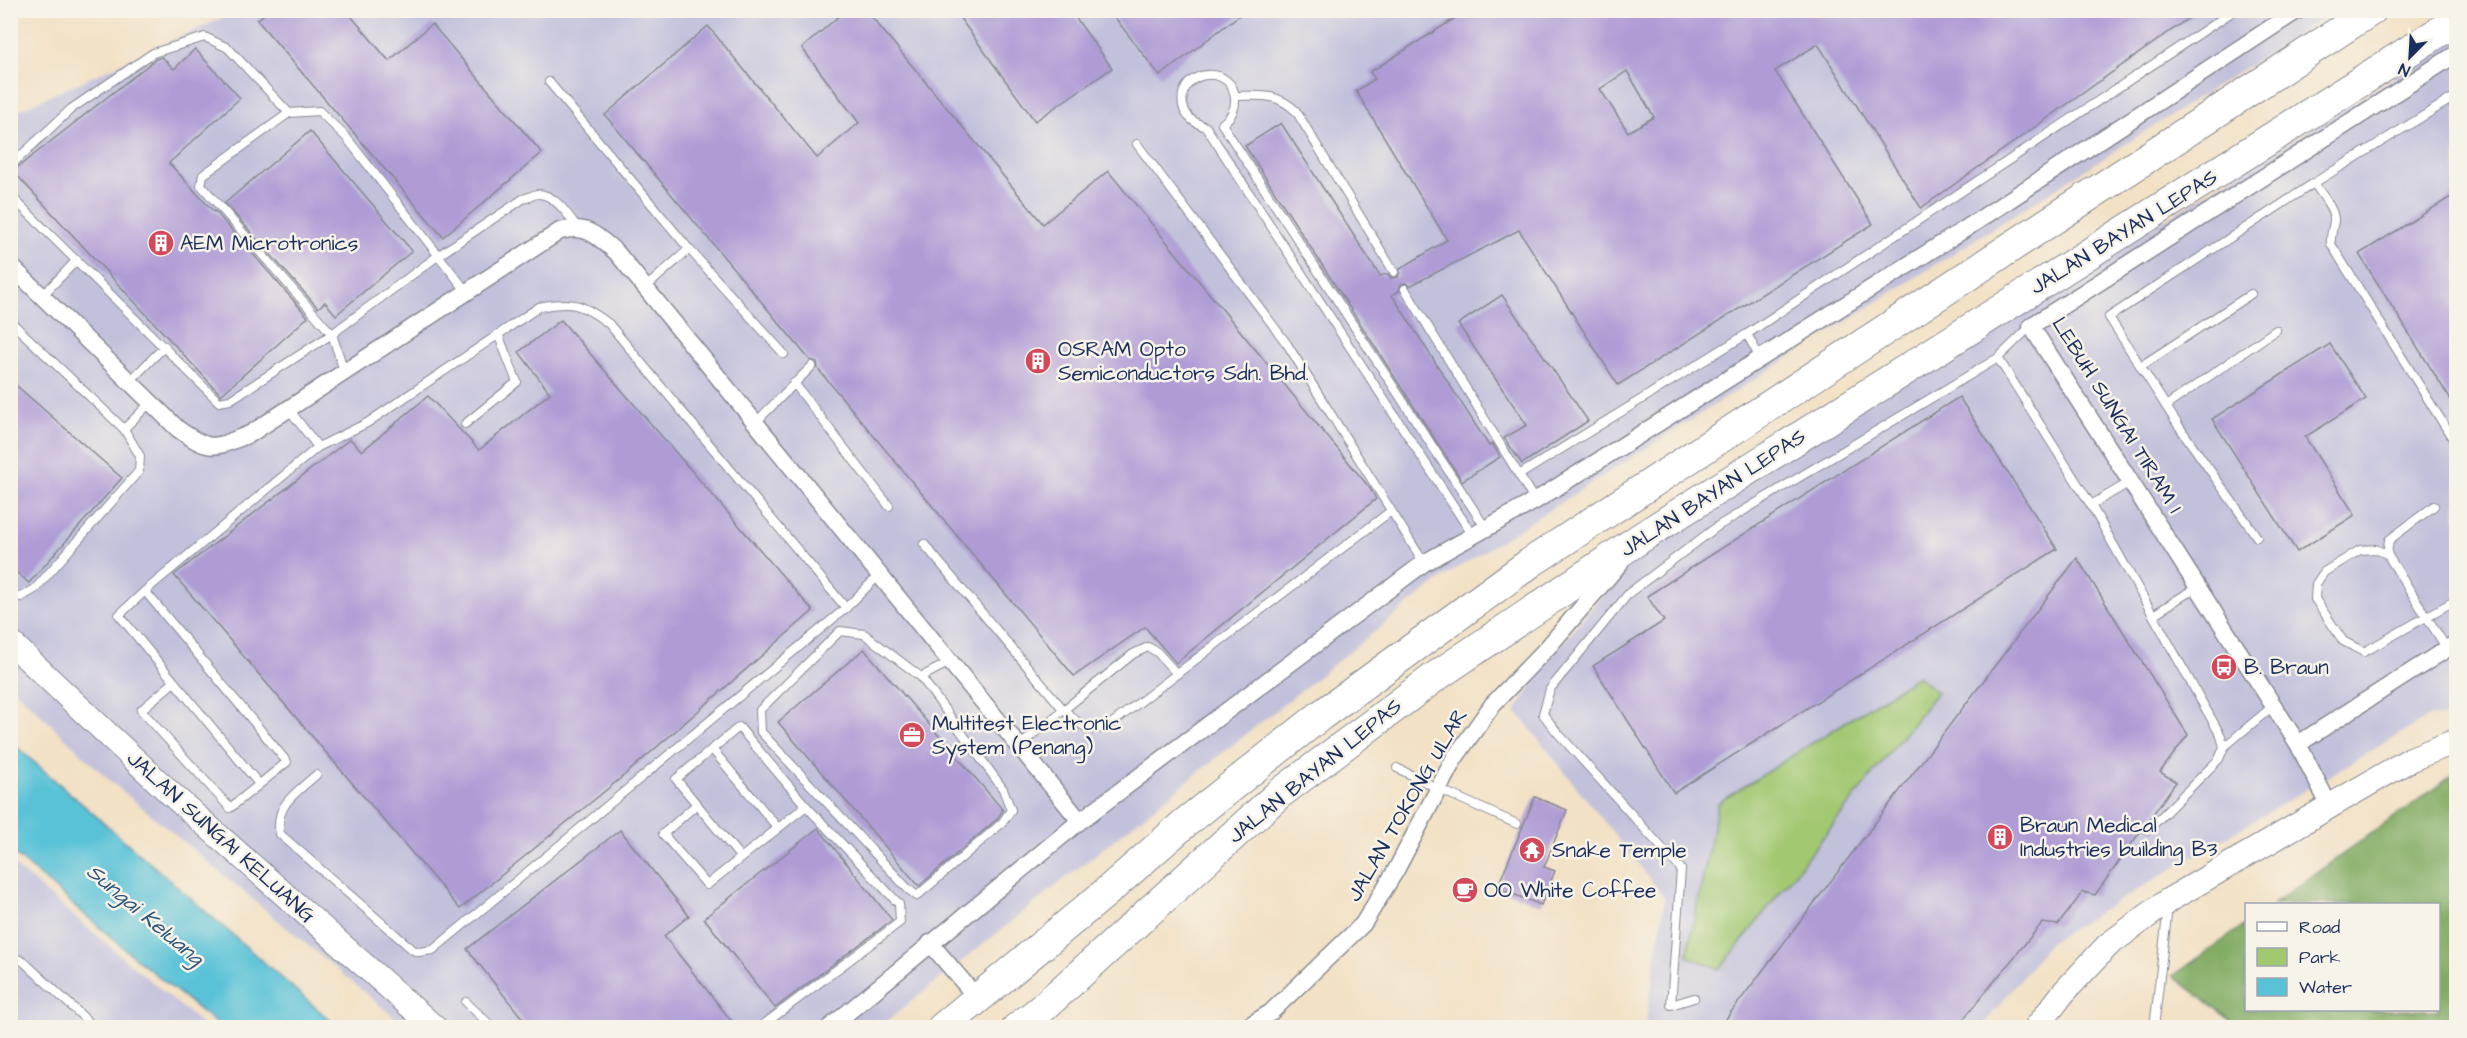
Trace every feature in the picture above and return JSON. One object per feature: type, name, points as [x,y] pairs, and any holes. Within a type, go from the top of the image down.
[{"type":"highway","name":"JALAN BAYAN LEPAS","points":[[942,1028],[1185,824],[1320,716],[1530,563],[2372,10]]},
{"type":"highway","points":[[2426,40],[2441,20],[2445,10]]},
{"type":"highway","name":"JALAN BAYAN LEPAS","points":[[1017,1028],[1038,1012],[1279,794],[1435,677],[1642,537],[2457,21]]},
{"type":"street","points":[[829,1028],[1080,821],[1424,563],[1535,501],[1965,229],[2298,10]]},
{"type":"street","name":"LEBUH SUNGAI TIRAM 1","points":[[2329,805],[2298,744],[2031,326],[2457,54]]},
{"type":"street","points":[[10,265],[192,439],[199,444],[214,448],[250,434],[560,231],[577,227],[598,236],[617,253],[1080,821]]},
{"type":"street","name":"JALAN TOKONG ULAR","points":[[1245,1028],[1270,1013],[1363,924],[1396,870],[1454,759],[1493,704],[1548,647],[1642,537]]},
{"type":"street","name":"JALAN SUNGAI KELUANG","points":[[10,642],[170,793],[435,1028]]},
{"type":"street","points":[[2298,744],[2452,646]]},
{"type":"street","points":[[2036,1028],[2064,992],[2108,945],[2169,900],[2411,759],[2457,741]]},
{"type":"street","points":[[930,943],[978,998]]},
{"type":"lane","points":[[1519,475],[1747,334],[2235,10]]},
{"type":"lane","points":[[10,166],[71,109],[153,53],[205,37],[228,48],[289,113]]},
{"type":"lane","points":[[1210,74],[1227,81],[1235,96],[1233,112],[1222,124],[1479,531],[1206,127],[1197,124],[1185,111],[1183,93],[1193,79],[1210,74]]},
{"type":"lane","points":[[549,82],[688,249],[784,354]]},
{"type":"lane","points":[[1235,96],[1267,95],[1284,100],[1296,111],[1394,272]]},
{"type":"lane","points":[[2258,537],[2166,406],[2109,317],[2313,183],[2457,96]]},
{"type":"lane","points":[[344,372],[332,334],[201,185],[203,175],[289,113],[319,111],[346,137],[467,292]]},
{"type":"lane","points":[[1137,144],[1287,344],[1424,563]]},
{"type":"lane","points":[[2313,183],[2334,214],[2331,244],[2457,444]]},
{"type":"lane","points":[[10,195],[219,402],[230,400],[332,334],[439,255],[523,199],[537,194],[548,197],[560,206],[577,227]]},
{"type":"lane","points":[[645,288],[688,249]]},
{"type":"lane","points":[[42,296],[77,260]]},
{"type":"lane","points":[[1405,289],[1535,501]]},
{"type":"lane","points":[[2141,366],[2251,294]]},
{"type":"lane","points":[[259,784],[119,615],[318,447],[367,423],[539,307],[561,302],[576,304],[593,311],[609,324],[846,608]]},
{"type":"lane","points":[[10,321],[124,429],[140,456],[139,471],[35,590],[21,597],[10,594]]},
{"type":"lane","points":[[1694,998],[1671,1005],[1681,869],[1543,714],[1550,689],[1629,593],[1718,526],[1998,358],[2031,326]]},
{"type":"lane","points":[[2166,406],[2276,330]]},
{"type":"lane","points":[[465,424],[517,382],[498,334]]},
{"type":"lane","points":[[1747,334],[1760,358]]},
{"type":"lane","points":[[130,381],[165,346]]},
{"type":"lane","points":[[1998,358],[2091,505],[2221,736],[2224,747]]},
{"type":"lane","points":[[755,423],[812,366]]},
{"type":"lane","points":[[794,383],[889,506]]},
{"type":"lane","points":[[124,429],[151,402]]},
{"type":"lane","points":[[288,408],[318,447]]},
{"type":"lane","points":[[2091,505],[2130,482]]},
{"type":"lane","points":[[2387,554],[2389,540],[2434,506]]},
{"type":"lane","points":[[924,544],[1063,709],[1081,725],[1094,730],[1107,727],[1391,511]]},
{"type":"lane","points":[[2452,646],[2426,616],[2387,554],[2374,549],[2360,550],[2324,572],[2316,584],[2315,599],[2343,641],[2364,652],[2426,616],[2457,600]]},
{"type":"lane","points":[[316,775],[281,810],[277,821],[280,834],[413,950],[419,952],[434,950],[846,608],[879,575]]},
{"type":"lane","points":[[2153,615],[2197,587]]},
{"type":"lane","points":[[145,591],[287,762],[230,808],[141,710],[174,682]]},
{"type":"lane","points":[[840,631],[864,634],[921,677],[1003,789],[1011,810],[1002,823],[917,896],[908,890],[761,732],[759,725],[760,710],[840,631]]},
{"type":"lane","points":[[1019,746],[1133,654],[1148,648],[1157,652],[1177,674]]},
{"type":"lane","points":[[921,677],[950,662]]},
{"type":"lane","points":[[2148,830],[2219,759],[2224,747],[2273,706]]},
{"type":"lane","points":[[741,858],[676,780],[739,727],[806,806],[899,904],[900,922],[759,1028]]},
{"type":"lane","points":[[712,749],[778,828]]},
{"type":"lane","points":[[1397,768],[1517,824]]},
{"type":"lane","points":[[697,804],[663,834],[707,885],[806,806]]},
{"type":"lane","points":[[2154,1028],[2169,900]]},
{"type":"lane","points":[[10,955],[24,962],[95,1028]]},
{"type":"lane","points":[[466,1002],[493,1028]]},
{"type":"shaded area","points":[[239,10],[2335,11],[1442,578],[878,1028],[406,1027],[108,779],[11,686],[10,114]]},
{"type":"shaded area","points":[[2456,39],[2456,718],[2430,716],[2050,942],[1982,1027],[1645,1028],[1665,898],[1516,711],[1541,671],[1599,598],[1657,534]]},
{"type":"shaded area","points":[[11,863],[205,1027],[11,1027]]},
{"type":"green space","points":[[1918,676],[1937,692],[1720,969],[1687,956],[1718,803]]},
{"type":"green space","points":[[2456,773],[2456,1027],[2240,1027],[2173,976],[2245,925],[2245,1011],[2440,1011],[2440,903],[2274,903]]},
{"type":"water","name":"Sungai Keluang","points":[[10,742],[338,1027],[221,1027],[134,957],[11,851]]},
{"type":"building","points":[[269,10],[346,10],[389,61],[432,24],[542,153],[443,237],[257,20]]},
{"type":"building","name":"OSRAM Opto Semiconductors Sdn. Bhd.","points":[[846,10],[866,10],[1043,224],[1108,171],[1369,487],[1376,499],[1176,663],[1145,627],[1074,676],[818,369],[817,362],[810,360],[605,115],[708,26],[817,158],[859,123],[802,48]]},
{"type":"building","points":[[954,10],[1070,10],[1112,68],[1035,121]]},
{"type":"building","points":[[1109,10],[1246,10],[1160,76]]},
{"type":"building","points":[[1468,10],[2200,10],[1921,208],[1818,44],[1775,71],[1873,224],[1618,385],[1519,230],[1410,286],[1405,283],[1401,284],[1399,291],[1392,295],[1489,446],[1493,444],[1500,457],[1462,481],[1245,146],[1281,123],[1380,276],[1388,274],[1391,278],[1398,277],[1400,269],[1447,240],[1356,91],[1375,79],[1370,72]],"holes":[[[1627,71],[1654,117],[1628,132],[1600,89]]]},
{"type":"building","name":"AEM Microtronics","points":[[195,49],[240,98],[169,163],[215,211],[308,317],[221,395],[13,171],[156,59],[162,57],[174,69]]},
{"type":"building","points":[[310,131],[412,251],[336,315],[325,302],[318,308],[225,203]]},
{"type":"building","points":[[2457,193],[2457,410],[2359,254]]},
{"type":"building","points":[[1502,295],[1588,421],[1522,464],[1504,438],[1527,425],[1458,324]]},
{"type":"building","points":[[561,320],[813,611],[627,773],[460,909],[174,575],[350,439],[362,451],[428,396],[479,450],[550,393],[519,352]]},
{"type":"building","points":[[2330,344],[2366,399],[2305,437],[2355,515],[2297,552],[2212,419]]},
{"type":"building","points":[[10,380],[122,478],[29,583],[10,567]]},
{"type":"building","points":[[1959,397],[2057,549],[1674,793],[1593,666],[1664,621],[1647,596]]},
{"type":"building","name":"Braun Medical Industries building B3","points":[[2077,558],[2188,735],[2160,772],[2176,782],[2095,895],[2083,892],[2058,925],[2042,923],[1956,1028],[1719,1028]]},
{"type":"building","points":[[864,649],[1003,810],[997,819],[919,886],[778,722]]},
{"type":"building","name":"Snake Temple","points":[[1535,797],[1567,810],[1544,867],[1555,871],[1541,905],[1497,888]]},
{"type":"building","points":[[818,828],[892,920],[775,1008],[704,918]]},
{"type":"building","points":[[620,830],[689,916],[664,936],[737,1028],[530,1028],[467,949]]},
{"type":"place","name":"AEM Microtronics","points":[[161,243]]},
{"type":"place","name":"OSRAM Opto Semiconductors Sdn. Bhd.","points":[[1038,361]]},
{"type":"place","name":"B. Braun","points":[[2224,667]]},
{"type":"place","name":"Multitest Electronic System (Penang)","points":[[912,735]]},
{"type":"place","name":"Braun Medical Industries building B3","points":[[2000,837]]},
{"type":"place","name":"Snake Temple","points":[[1532,850]]},
{"type":"place","name":"OO White Coffee","points":[[1465,890]]}]
